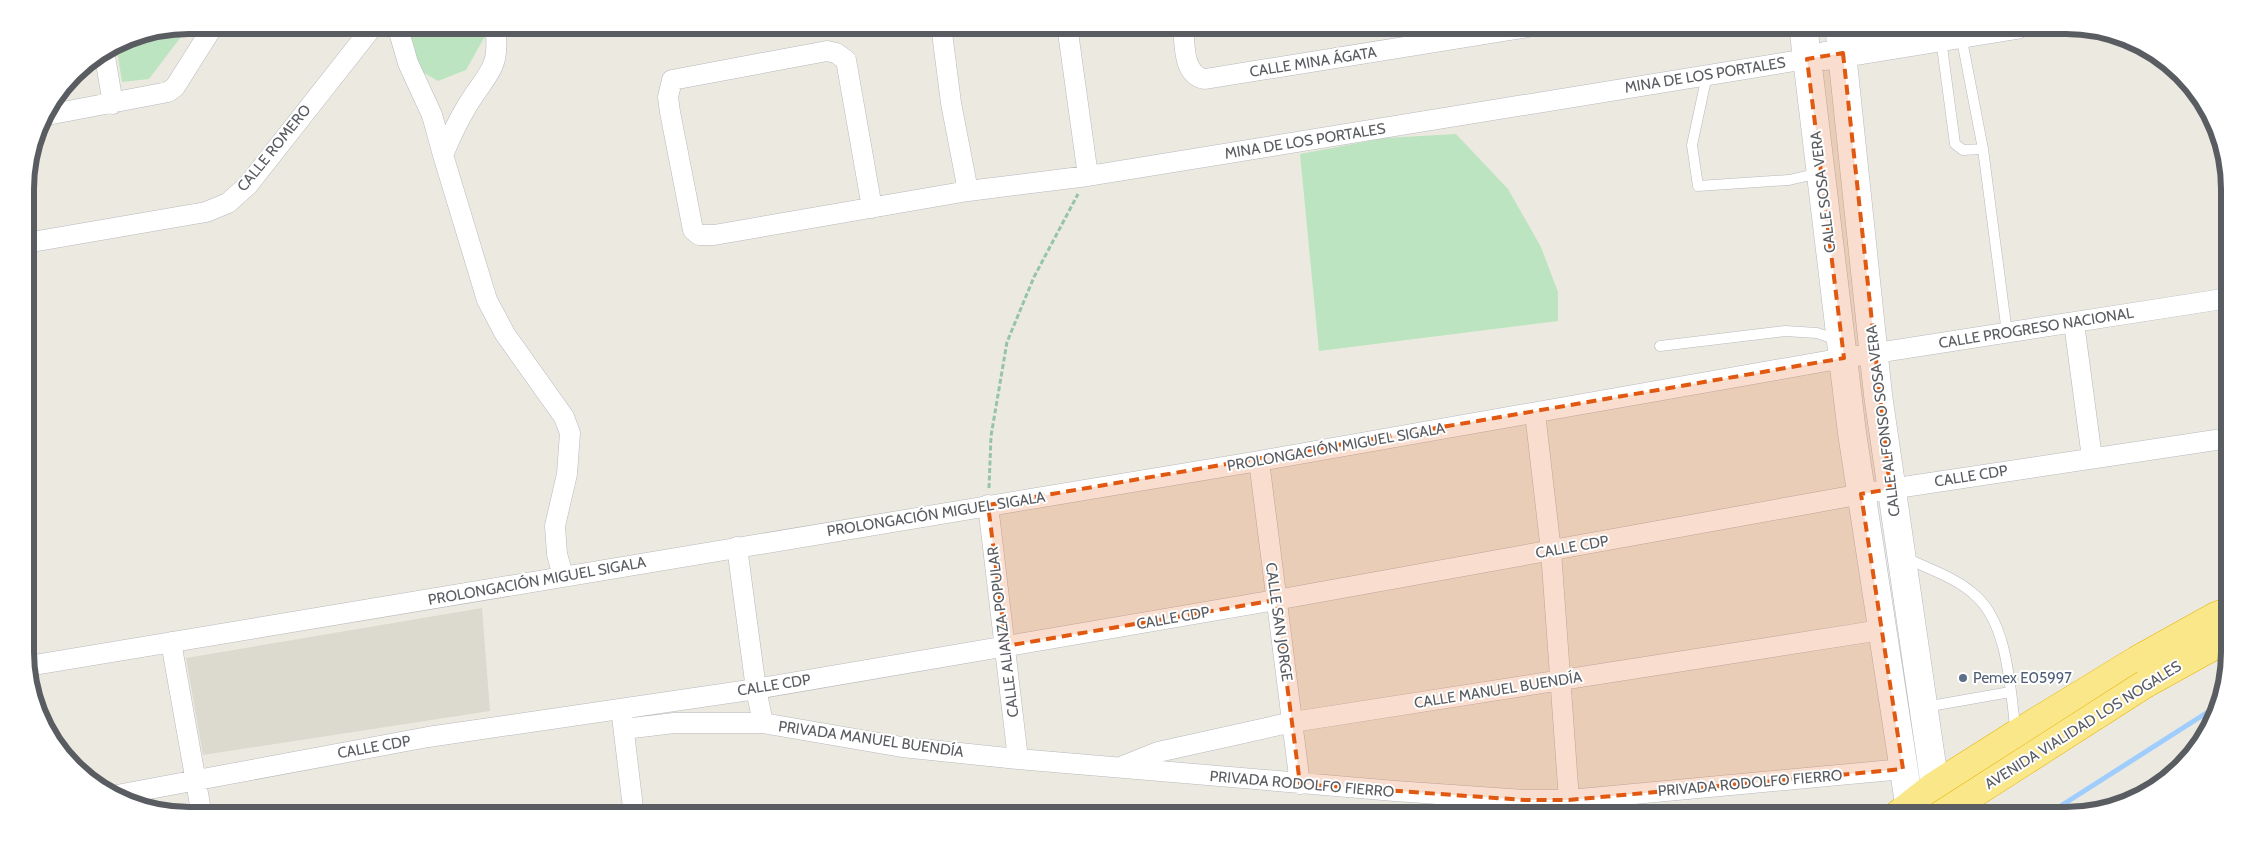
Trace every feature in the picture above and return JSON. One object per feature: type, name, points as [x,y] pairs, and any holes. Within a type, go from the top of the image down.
[{"type":"highway","points":[[1911,807],[1934,786],[2016,734],[2136,660],[2221,616]]},
{"type":"highway","name":"AVENIDA VIALIDAD LOS NOGALES","points":[[1953,807],[2145,684],[2221,642]]},
{"type":"main road","name":"CALLE SOSA VERA","points":[[1804,34],[1843,350]]},
{"type":"main road","name":"CALLE ALFONSO SOSA VERA","points":[[1840,34],[1890,489],[1938,807]]},
{"type":"main road","points":[[1807,59],[1963,34]]},
{"type":"main road","name":"CALLE ALFONSO SOSA VERA","points":[[1843,350],[1861,494],[1903,769],[1905,807]]},
{"type":"main road","points":[[1887,661],[1915,656]]},
{"type":"street","points":[[53,114],[168,92],[174,87],[208,34]]},
{"type":"street","name":"CALLE ROMERO","points":[[34,242],[206,212],[228,203],[248,185],[367,34]]},
{"type":"street","points":[[400,34],[408,63],[432,115],[486,300],[504,334],[564,417],[570,433],[567,474],[555,526],[557,554],[563,576]]},
{"type":"street","points":[[443,155],[467,105],[492,70],[498,45],[496,34]]},
{"type":"street","points":[[942,34],[951,103],[968,191]]},
{"type":"street","points":[[1068,34],[1088,176]]},
{"type":"street","name":"CALLE MINA ÁGATA","points":[[1184,34],[1190,70],[1197,77],[1205,79],[1484,34]]},
{"type":"street","name":"MINA DE LOS PORTALES","points":[[872,208],[846,60],[841,55],[827,51],[672,80],[668,98],[693,230],[699,235],[714,235],[872,208],[968,191],[1088,176],[1807,59]]},
{"type":"street","points":[[105,58],[113,104]]},
{"type":"street","name":"CALLE PROGRESO NACIONAL","points":[[1843,350],[1874,354],[2221,299]]},
{"type":"street","points":[[2074,323],[2092,458]]},
{"type":"street","name":"PROLONGACIÓN MIGUEL SIGALA","points":[[34,665],[1259,461],[1534,413],[1843,350]]},
{"type":"street","points":[[1534,413],[1551,551],[1569,800]]},
{"type":"street","name":"CALLE CDP","points":[[126,793],[428,737],[621,707],[756,689],[1276,600],[1890,489],[2221,439]]},
{"type":"street","name":"CALLE SAN JORGE","points":[[1259,461],[1300,784]]},
{"type":"street","name":"CALLE ALIANZA POPULAR","points":[[988,505],[1018,759]]},
{"type":"street","points":[[737,547],[756,689],[763,723]]},
{"type":"street","name":"CALLE MANUEL BUENDÍA","points":[[1119,768],[1158,752],[1293,722],[1881,630]]},
{"type":"street","points":[[171,642],[200,807]]},
{"type":"street","points":[[621,707],[633,807]]},
{"type":"street","name":"PRIVADA MANUEL BUENDÍA","points":[[624,729],[674,723],[763,723],[902,747],[1119,768]]},
{"type":"street","name":"PRIVADA RODOLFO FIERRO","points":[[1119,768],[1515,800],[1569,800],[1903,769]]},
{"type":"lane","points":[[1951,36],[1956,144],[1963,150],[1983,149]]},
{"type":"lane","points":[[1951,36],[1983,149],[2007,333]]},
{"type":"lane","points":[[1707,75],[1692,145],[1698,186],[1789,180],[1821,173]]},
{"type":"lane","points":[[1660,346],[1785,331],[1817,333],[1843,350]]},
{"type":"lane","points":[[1900,555],[1958,583],[1976,596],[1992,614],[2001,637],[2016,734]]},
{"type":"lane","points":[[1924,708],[2010,692]]},
{"type":"path","points":[[988,505],[991,436],[1007,342],[1034,276],[1088,176]]},
{"type":"highlighted area","points":[[1843,53],[1890,489],[1861,494],[1903,769],[1569,800],[1524,800],[1300,784],[1276,600],[1006,646],[988,505],[1844,358],[1807,59]]},
{"type":"shaded area","points":[[482,608],[490,711],[203,755],[186,658]]},
{"type":"green space","points":[[183,34],[149,79],[122,82],[117,51],[139,42],[158,37]]},
{"type":"green space","points":[[403,34],[484,34],[484,38],[466,70],[438,81],[417,69]]},
{"type":"green space","points":[[1456,134],[1508,189],[1541,247],[1558,292],[1558,321],[1319,351],[1300,154],[1385,138]]},
{"type":"waterway","points":[[2059,807],[2209,711]]},
{"type":"place","name":"Pemex E05997","points":[[1963,678]]}]
